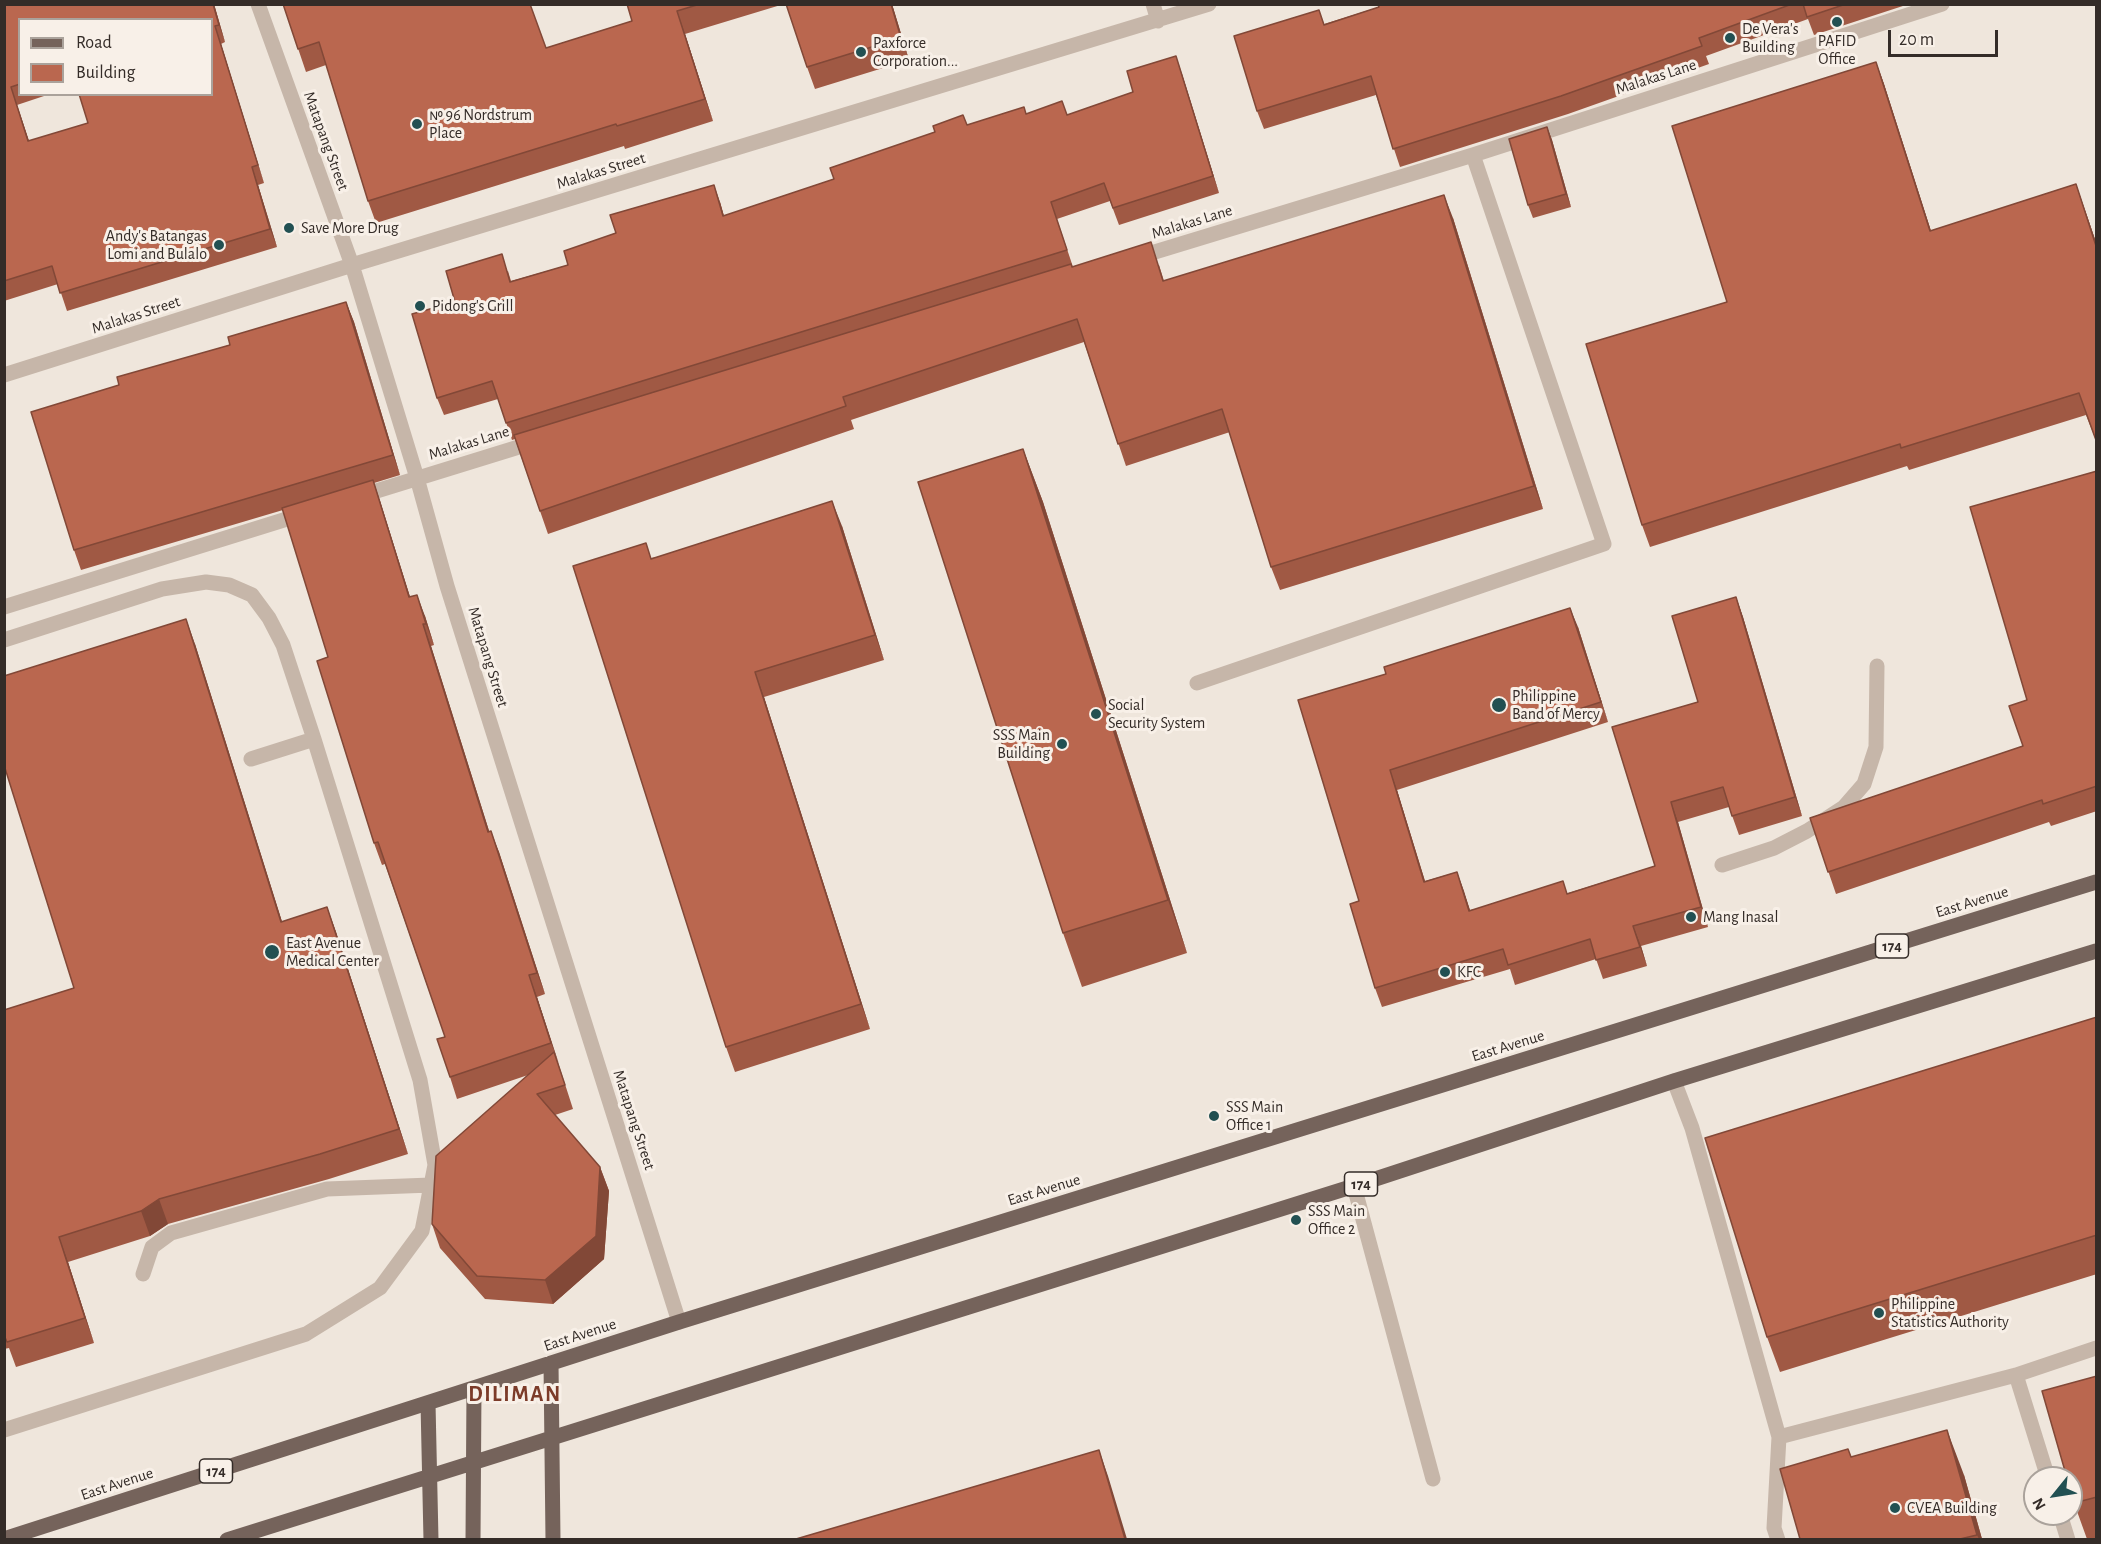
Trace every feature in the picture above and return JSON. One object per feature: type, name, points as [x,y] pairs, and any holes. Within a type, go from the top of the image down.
[{"type":"main road","name":"East Avenue","points":[[4,1539],[679,1322],[2097,882]]},
{"type":"main road","name":"174","points":[[227,1539],[1354,1186],[1674,1082],[2097,951]]},
{"type":"main road","points":[[552,1363],[553,1539]]},
{"type":"main road","points":[[473,1539],[476,1461],[474,1388]]},
{"type":"main road","points":[[428,1403],[431,1539]]},
{"type":"street","name":"Matapang Street","points":[[258,4],[352,265],[417,478],[447,586],[679,1322]]},
{"type":"street","points":[[1154,4],[1158,21]]},
{"type":"street","name":"Malakas Street","points":[[4,375],[352,265],[1209,4]]},
{"type":"street","name":"Malakas Lane","points":[[1117,264],[1475,160],[1942,4]]},
{"type":"street","points":[[1197,683],[1604,544],[1475,160]]},
{"type":"street","name":"Malakas Lane","points":[[339,502],[555,436]]},
{"type":"street","points":[[4,607],[317,509]]},
{"type":"street","points":[[4,640],[162,589],[206,582],[229,585],[252,595],[269,618],[283,645],[314,739],[420,1080],[435,1165],[422,1232],[380,1288],[306,1334],[4,1430]]},
{"type":"street","points":[[1722,865],[1774,848],[1807,831],[1844,807],[1864,783],[1876,747],[1877,666]]},
{"type":"street","points":[[251,759],[314,739]]},
{"type":"street","points":[[1674,1082],[1692,1128],[1779,1437],[1774,1528],[1778,1539]]},
{"type":"street","points":[[143,1274],[152,1247],[171,1233],[327,1189],[431,1185]]},
{"type":"street","points":[[1354,1186],[1433,1479]]},
{"type":"street","points":[[1779,1437],[2016,1375],[2097,1348]]},
{"type":"street","points":[[2016,1375],[2044,1466]]},
{"type":"building","points":[[4,4],[213,4],[219,25],[215,26],[258,165],[252,167],[270,229],[60,293],[52,266],[4,281]]},
{"type":"building","points":[[283,4],[530,4],[546,48],[632,21],[627,4],[700,4],[677,11],[705,99],[617,126],[616,124],[368,201],[319,42],[298,49]]},
{"type":"building","points":[[786,4],[891,4],[901,38],[807,67]]},
{"type":"building","points":[[1378,4],[1792,4],[1699,38],[1702,46],[1561,96],[1393,149],[1371,76],[1257,111],[1234,36],[1319,10],[1324,25],[1379,7]]},
{"type":"building","points":[[1803,4],[1846,4],[1807,17]]},
{"type":"building","points":[[1176,56],[1213,176],[1113,208],[1104,183],[1051,202],[1067,250],[506,423],[492,381],[437,398],[412,314],[455,302],[446,271],[502,254],[510,282],[568,265],[564,251],[616,233],[610,215],[714,185],[723,216],[834,179],[830,168],[935,132],[933,126],[963,115],[967,125],[1024,107],[1026,114],[1062,101],[1067,115],[1133,92],[1127,71]]},
{"type":"building","points":[[1876,62],[1930,231],[2076,184],[2097,249],[2097,443],[2079,393],[1901,448],[1900,444],[1642,525],[1586,344],[1727,302],[1672,126]]},
{"type":"building","points":[[1547,127],[1566,194],[1528,205],[1509,139]]},
{"type":"building","points":[[1444,195],[1534,486],[1271,567],[1222,409],[1118,444],[1077,319],[843,397],[846,406],[540,511],[514,435],[1071,264],[1072,267],[1151,242],[1163,281]]},
{"type":"building","points":[[346,302],[393,455],[74,550],[31,412],[119,385],[117,377],[230,345],[228,337]]},
{"type":"building","name":"SSS Main Building","points":[[1023,449],[1168,900],[1063,933],[918,482]]},
{"type":"building","points":[[2097,471],[2097,786],[2043,804],[2042,800],[1828,872],[1810,818],[2023,746],[2009,706],[2027,700],[1970,507]]},
{"type":"building","points":[[373,480],[409,597],[417,595],[426,624],[423,624],[488,832],[491,831],[537,973],[529,975],[551,1043],[450,1077],[437,1039],[445,1037],[378,842],[374,843],[317,661],[328,657],[282,508]]},
{"type":"building","points":[[832,501],[875,635],[755,672],[861,1004],[726,1047],[573,566],[646,543],[651,559]]},
{"type":"building","points":[[1736,597],[1795,797],[1732,816],[1723,787],[1671,802],[1701,907],[1633,926],[1640,947],[1596,960],[1590,939],[1508,965],[1503,949],[1375,988],[1350,904],[1359,901],[1298,700],[1386,674],[1384,667],[1570,608],[1601,702],[1390,770],[1424,882],[1457,872],[1469,911],[1563,881],[1567,894],[1655,866],[1612,727],[1698,702],[1672,616]]},
{"type":"building","points":[[186,619],[281,922],[327,907],[399,1129],[320,1154],[159,1199],[141,1211],[59,1237],[85,1318],[7,1342],[4,1335],[4,1010],[74,988],[4,765],[4,676]]},
{"type":"building","points":[[2097,1017],[2097,1235],[1767,1337],[1705,1138]]},
{"type":"building","points":[[554,1052],[565,1085],[537,1094],[600,1167],[596,1236],[545,1280],[477,1276],[432,1224],[436,1156]]},
{"type":"building","points":[[2097,1376],[2097,1497],[2083,1501],[2083,1466],[2064,1466],[2042,1391]]},
{"type":"building","points":[[1947,1430],[1977,1535],[1960,1539],[1800,1539],[1780,1469],[1848,1449],[1851,1457]]},
{"type":"building","points":[[1099,1450],[1125,1539],[796,1539]]},
{"type":"place","name":"PAFID Office","points":[[1837,22]]},
{"type":"place","name":"De Vera's Building","points":[[1730,38]]},
{"type":"place","name":"Paxforce Corporation...","points":[[861,52]]},
{"type":"place","name":"№ 96 Nordstrum Place","points":[[417,124]]},
{"type":"place","name":"Save More Drug","points":[[289,228]]},
{"type":"place","name":"Andy's Batangas Lomi and Bulalo","points":[[219,245]]},
{"type":"place","name":"Pidong's Grill","points":[[420,306]]},
{"type":"place","name":"Philippine Band of Mercy","points":[[1499,705]]},
{"type":"place","name":"Social Security System","points":[[1096,714]]},
{"type":"place","name":"SSS Main Building","points":[[1062,744]]},
{"type":"place","name":"Mang Inasal","points":[[1691,917]]},
{"type":"place","name":"East Avenue Medical Center","points":[[272,952]]},
{"type":"place","name":"KFC","points":[[1445,972]]},
{"type":"place","name":"SSS Main Office 1","points":[[1214,1116]]},
{"type":"place","name":"SSS Main Office 2","points":[[1296,1220]]},
{"type":"place","name":"Philippine Statistics Authority","points":[[1879,1313]]},
{"type":"place","name":"CVEA Building","points":[[1895,1508]]},
{"type":"district","name":"DILIMAN","points":[[515,1394]]}]
